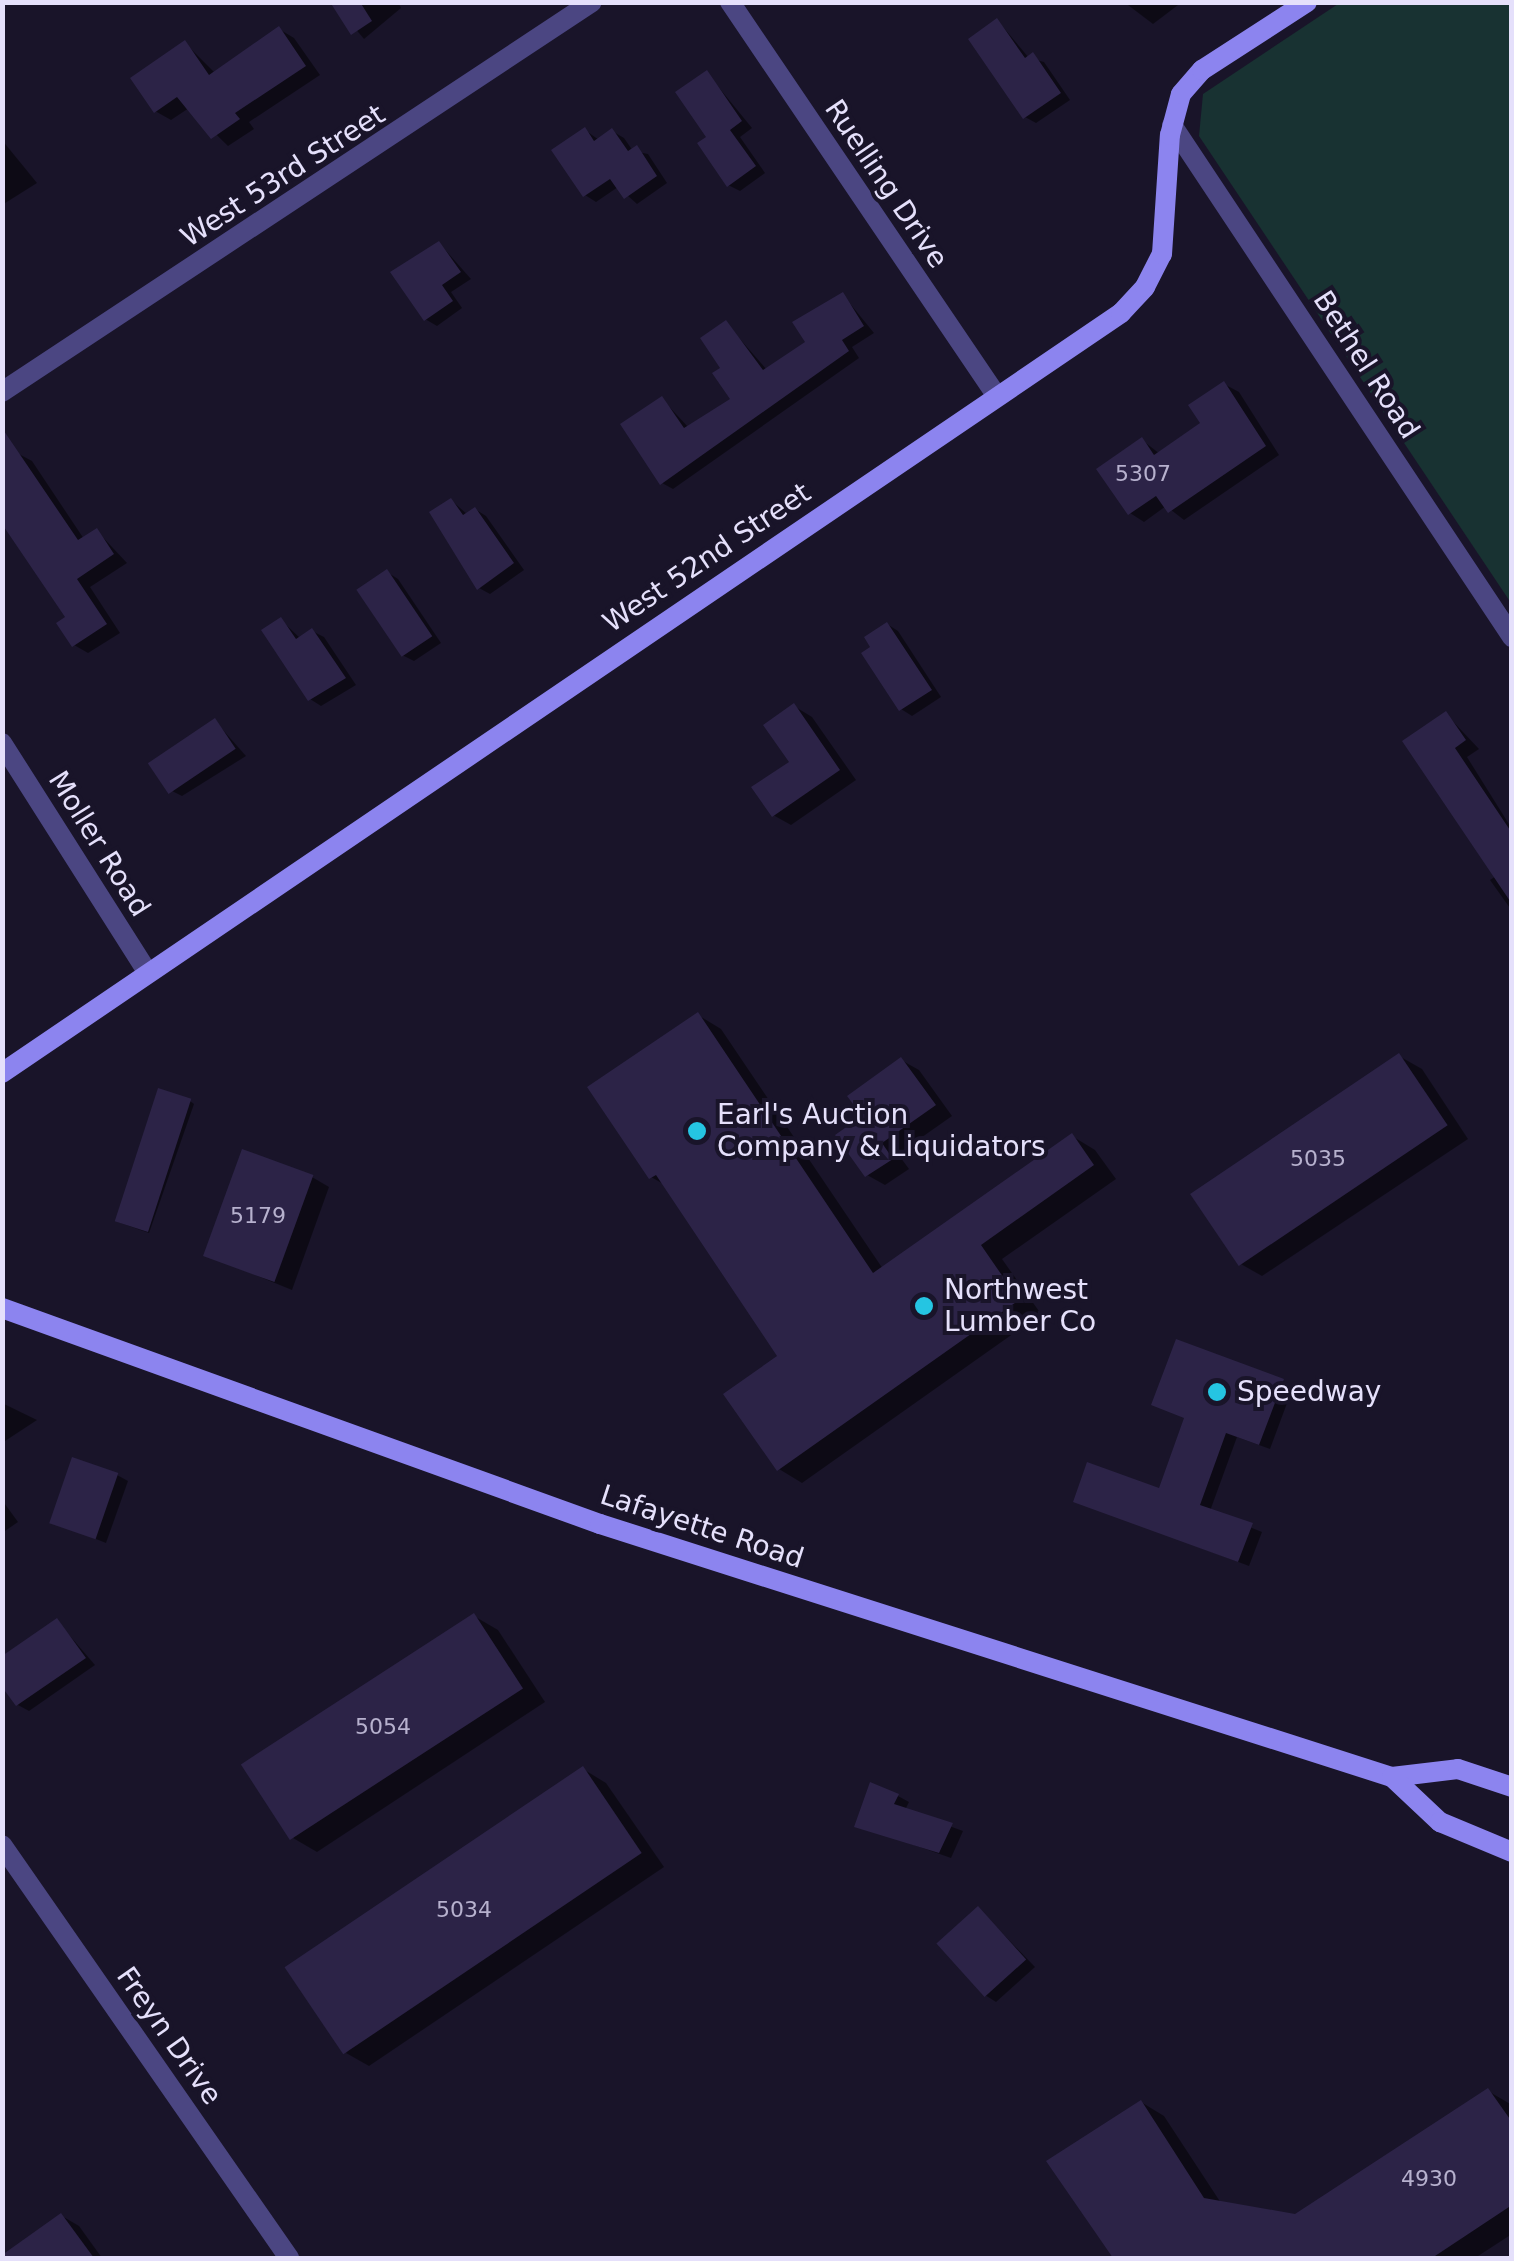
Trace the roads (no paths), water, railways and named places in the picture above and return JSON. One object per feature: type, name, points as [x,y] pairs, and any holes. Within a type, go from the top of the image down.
[{"type":"street","name":"West 53rd Street","points":[[2,392],[592,2]]},
{"type":"street","name":"Ruelling Drive","points":[[730,2],[998,396]]},
{"type":"street","name":"West 52nd Street","points":[[2,1073],[1121,313],[1145,287],[1168,230],[1172,125],[1193,77],[1307,2]]},
{"type":"street","name":"Bethel Road","points":[[1172,125],[1512,637]]},
{"type":"street","name":"Moller Road","points":[[2,743],[148,974]]},
{"type":"street","name":"Lafayette Road","points":[[2,1308],[600,1524],[1392,1777],[1458,1769],[1512,1787]]},
{"type":"street","name":"Lafayette Road","points":[[1392,1777],[1440,1822],[1512,1852]]},
{"type":"street","name":"Freyn Drive","points":[[2,1845],[289,2258]]},
{"type":"place","name":"Earl's Auction Company & Liquidators","points":[[697,1131]]},
{"type":"place","name":"Northwest Lumber Co","points":[[924,1306]]},
{"type":"place","name":"Speedway","points":[[1217,1392]]}]
